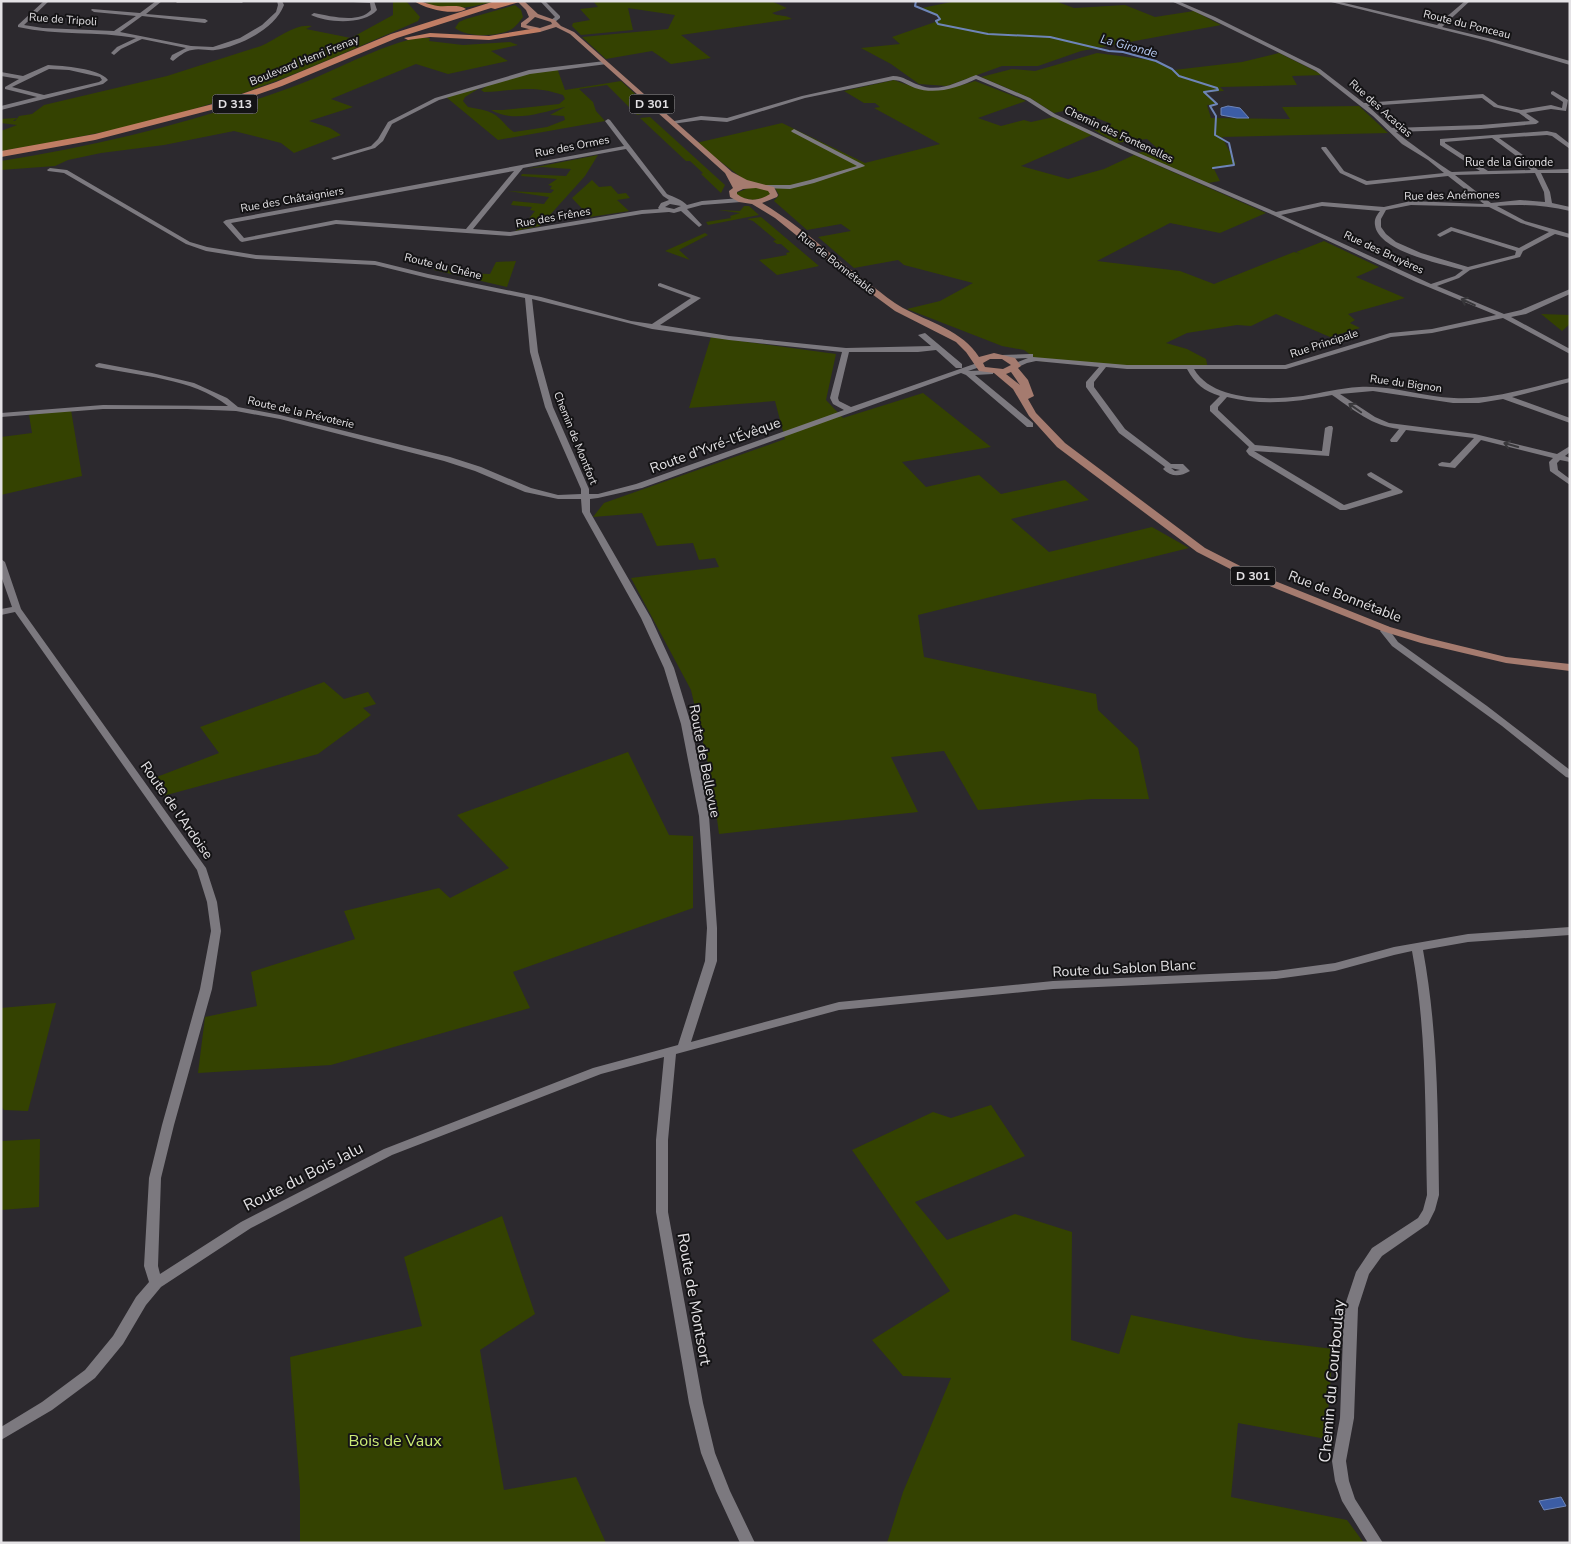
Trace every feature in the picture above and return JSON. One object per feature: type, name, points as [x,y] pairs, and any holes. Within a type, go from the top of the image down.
[{"type":"highway","points":[[386,39],[422,23],[428,15],[412,1]]},
{"type":"highway","points":[[418,1],[434,8],[454,9],[501,2]]},
{"type":"highway","name":"D 313","points":[[484,10],[520,1]]},
{"type":"highway","name":"Boulevard Henri Frenay","points":[[1,154],[95,137],[209,108],[279,84],[386,39],[501,2]]},
{"type":"highway","points":[[484,10],[457,21],[452,28],[457,32],[478,36],[504,33],[526,24]]},
{"type":"highway","name":"Boulevard Henri Frenay","points":[[1,158],[96,140],[220,109],[296,82],[378,46],[484,10]]},
{"type":"highway","points":[[378,46],[424,35],[489,38],[542,30]]},
{"type":"main road","name":"D 301","points":[[520,1],[537,16],[552,22],[573,35],[728,172],[744,182],[760,186]]},
{"type":"main road","points":[[526,24],[532,16],[530,9]]},
{"type":"main road","points":[[526,24],[552,22]]},
{"type":"main road","points":[[526,24],[542,30],[552,22]]},
{"type":"main road","name":"D 301","points":[[542,30],[561,30],[573,35]]},
{"type":"main road","name":"D 301","points":[[728,172],[735,190]]},
{"type":"main road","points":[[772,196],[754,202],[734,197],[735,190],[760,186],[773,190],[772,196],[770,204],[778,216]]},
{"type":"main road","name":"Rue de Bonnétable","points":[[754,202],[778,216],[841,268],[898,309]]},
{"type":"main road","points":[[898,309],[966,338],[994,356]]},
{"type":"main road","points":[[898,309],[959,340],[970,350],[977,364],[994,372],[1015,367],[1012,360],[994,356],[984,357],[977,364]]},
{"type":"main road","name":"D 301","points":[[1015,367],[1023,380],[1035,423]]},
{"type":"main road","name":"D 301","points":[[994,372],[1017,387],[1035,423]]},
{"type":"main road","name":"Rue de Bonnétable","points":[[1035,423],[1201,550],[1246,573],[1386,629],[1453,649],[1506,660],[1570,668]]},
{"type":"street","name":"Rue de Tripoli","points":[[47,1],[20,26],[115,33],[214,49],[254,32],[278,15],[281,5],[279,1]]},
{"type":"street","points":[[115,33],[160,1]]},
{"type":"street","points":[[177,1],[242,1]]},
{"type":"street","points":[[314,16],[357,19],[373,13],[372,2],[338,1]]},
{"type":"street","points":[[542,1],[558,17],[552,22]]},
{"type":"street","name":"Rue des Acacias","points":[[1173,1],[1213,18],[1318,70],[1363,105],[1404,144],[1449,173],[1491,206],[1524,222],[1570,236]]},
{"type":"street","name":"Route du Ponceau","points":[[1330,1],[1517,47],[1570,63]]},
{"type":"street","points":[[1438,27],[1468,1]]},
{"type":"street","points":[[94,10],[142,13],[205,21]]},
{"type":"street","points":[[114,53],[119,48],[142,38]]},
{"type":"street","points":[[173,59],[174,56],[193,47]]},
{"type":"street","points":[[334,158],[373,147],[381,140],[390,123],[437,100],[529,72],[605,63]]},
{"type":"street","points":[[1,108],[44,97],[105,81],[104,77],[78,69],[57,67],[44,69],[7,88],[44,97]]},
{"type":"street","points":[[1,74],[24,78]]},
{"type":"street","name":"Chemin des Fontenelles","points":[[672,122],[701,118],[727,120],[804,97],[894,78],[902,78],[916,87],[937,88],[954,86],[976,78],[1028,99],[1053,115],[1111,143],[1255,205]]},
{"type":"street","points":[[1521,112],[1551,107],[1564,110],[1566,101],[1553,93]]},
{"type":"street","points":[[1363,105],[1483,96],[1496,106],[1521,112],[1536,122],[1481,127],[1390,130]]},
{"type":"street","points":[[608,121],[665,195],[681,206],[690,218],[700,226]]},
{"type":"street","points":[[772,196],[790,187],[862,166],[794,131]]},
{"type":"street","points":[[1487,173],[1440,141],[1546,133],[1554,134],[1570,147]]},
{"type":"street","points":[[1493,136],[1528,161],[1538,173],[1546,186],[1549,204]]},
{"type":"street","name":"Rue des Ormes","points":[[521,167],[627,147]]},
{"type":"street","name":"Rue de la Gironde","points":[[1324,148],[1342,172],[1366,183],[1449,173],[1570,171]]},
{"type":"street","points":[[467,232],[521,167]]},
{"type":"street","name":"Rue des Châtaigniers","points":[[467,232],[336,222],[242,240],[226,222],[521,167]]},
{"type":"street","name":"Route du Chêne","points":[[50,170],[64,171],[188,243],[206,249],[271,258],[375,262],[428,276],[528,297],[652,327],[768,344],[846,350],[918,350],[937,348]]},
{"type":"street","points":[[760,186],[790,187]]},
{"type":"street","points":[[666,208],[709,200],[735,190]]},
{"type":"street","points":[[665,195],[666,208]]},
{"type":"street","points":[[666,208],[741,200]]},
{"type":"street","name":"Rue des Anémones","points":[[1275,214],[1322,204],[1384,209],[1411,203],[1491,206],[1520,202],[1549,204],[1570,209]]},
{"type":"street","name":"Rue des Bruyères","points":[[1255,205],[1504,317],[1570,352]]},
{"type":"street","points":[[666,208],[690,218]]},
{"type":"street","name":"Rue des Frênes","points":[[467,232],[510,234],[666,208]]},
{"type":"street","points":[[1384,209],[1378,219],[1378,228],[1390,242],[1410,251],[1468,269]]},
{"type":"street","points":[[1440,235],[1451,228],[1520,250]]},
{"type":"street","points":[[1432,286],[1457,277],[1468,269],[1490,262],[1512,259],[1518,256],[1520,250],[1553,232]]},
{"type":"street","points":[[652,327],[671,317],[682,306],[697,298],[660,285]]},
{"type":"street","name":"Rue Principale","points":[[1078,363],[1190,368],[1286,367],[1390,335],[1432,330],[1504,317],[1529,310],[1569,293]]},
{"type":"street","name":"Chemin de Montfort","points":[[528,297],[531,339],[549,406],[585,488],[586,498]]},
{"type":"street","points":[[922,335],[959,366]]},
{"type":"street","points":[[846,350],[834,398],[836,402],[850,410]]},
{"type":"street","points":[[1004,357],[1038,356],[1078,363]]},
{"type":"street","points":[[1015,367],[1025,361],[1036,359],[1078,363]]},
{"type":"street","points":[[949,376],[977,364]]},
{"type":"street","points":[[99,365],[169,379],[198,388],[220,396],[236,409]]},
{"type":"street","points":[[1104,365],[1090,382],[1090,387],[1117,426],[1169,466]]},
{"type":"street","name":"Rue du Bignon","points":[[1190,368],[1203,385],[1225,395],[1276,399],[1298,399],[1360,389],[1384,390],[1465,401],[1504,396],[1570,380]]},
{"type":"street","points":[[949,376],[994,372]]},
{"type":"street","points":[[968,373],[1035,423]]},
{"type":"street","name":"Route d'Yvré-l'Évêque","points":[[586,498],[639,486],[949,376]]},
{"type":"street","points":[[1334,393],[1372,419],[1403,429],[1479,437],[1570,460]]},
{"type":"street","points":[[1225,395],[1214,406],[1214,411],[1253,447],[1326,454],[1329,428]]},
{"type":"street","points":[[1504,396],[1570,421]]},
{"type":"street","name":"Route de la Prévoterie","points":[[1,415],[92,408],[187,406],[236,409],[280,416],[447,459],[547,496],[586,498]]},
{"type":"street","points":[[1394,440],[1403,429]]},
{"type":"street","points":[[1442,464],[1452,466],[1479,437]]},
{"type":"street","points":[[1253,447],[1250,451],[1257,456],[1343,508],[1398,491],[1371,474]]},
{"type":"street","points":[[1570,448],[1553,462],[1554,471],[1570,483]]},
{"type":"street","name":"Route de Bellevue","points":[[586,498],[586,512],[646,618],[669,668],[686,724],[699,788],[708,864],[711,961],[676,1049]]},
{"type":"street","name":"Route de l'Ardoise","points":[[1,562],[17,609],[202,870],[212,902],[216,931],[206,989],[168,1125],[156,1178],[151,1266],[156,1283]]},
{"type":"street","points":[[1,612],[17,609]]},
{"type":"street","points":[[1386,629],[1384,631],[1395,644],[1490,710],[1538,747],[1570,775]]},
{"type":"street","name":"Route du Sablon Blanc","points":[[676,1049],[840,1006],[1053,986],[1276,975],[1335,967],[1417,947],[1468,938],[1570,931]]},
{"type":"street","name":"Chemin du Courboulay","points":[[1376,1543],[1349,1501],[1342,1481],[1339,1461],[1347,1418],[1351,1308],[1363,1272],[1377,1252],[1423,1221],[1429,1210],[1433,1195],[1427,1017],[1423,977],[1417,947]]},
{"type":"street","name":"Route du Bois Jalu","points":[[1,1434],[47,1406],[90,1374],[118,1340],[141,1301],[156,1283],[246,1225],[388,1152],[541,1091],[597,1071],[676,1049]]},
{"type":"street","name":"Route de Montsort","points":[[676,1049],[662,1140],[662,1212],[696,1403],[708,1453],[723,1491],[748,1543]]},
{"type":"green space","points":[[393,1],[406,1],[420,17],[418,21],[255,89],[175,115],[89,135],[1,151],[1,131],[17,125],[1,123],[1,119],[17,118],[13,121],[15,121],[19,116],[32,114],[44,105],[167,76],[261,46],[299,27],[312,26],[306,29],[351,38],[393,15]]},
{"type":"green space","points":[[424,1],[496,1],[469,7],[440,8]]},
{"type":"green space","points":[[593,1],[771,1],[787,8],[772,13],[792,19],[681,35],[711,58],[671,64],[652,51],[606,59],[582,37],[668,29],[675,15],[628,8],[633,30],[581,35],[572,26],[573,23],[590,20],[580,9],[598,7]]},
{"type":"green space","points":[[956,1],[1055,1],[1074,8],[1125,5],[1155,17],[1194,11],[1221,25],[1081,51],[1038,66],[1002,66],[947,86],[919,84],[891,64],[861,48],[900,44],[892,37],[938,21],[940,17],[922,8]]},
{"type":"green space","points":[[515,5],[521,10],[523,17],[512,29],[506,32],[491,35],[475,35],[467,34],[455,28],[459,22],[466,19]]},
{"type":"green space","points":[[416,38],[430,38],[429,41],[463,45],[510,42],[518,45],[491,51],[508,61],[448,74],[416,64],[331,99],[353,107],[309,121],[330,128],[341,135],[294,153],[281,143],[234,131],[164,145],[101,153],[68,160],[55,166],[1,170],[1,161],[108,141],[247,103],[298,85],[382,49]]},
{"type":"green space","points":[[1097,53],[1151,60],[1174,70],[1242,62],[1279,53],[1323,75],[1292,76],[1297,85],[1220,87],[1224,91],[1206,92],[1217,104],[1207,105],[1211,118],[1290,119],[1282,107],[1359,106],[1388,133],[1222,137],[1236,164],[1216,167],[1214,169],[1220,181],[1208,183],[1137,153],[1158,149],[1147,139],[1116,143],[1094,130],[1112,124],[1073,109],[1054,113],[1030,98],[981,77],[1012,69],[1035,71]]},
{"type":"green space","points":[[557,68],[565,90],[621,81],[655,112],[637,115],[607,85],[579,89],[593,102],[596,111],[605,121],[498,140],[446,97],[483,86],[465,97],[463,101],[468,107],[492,113],[514,132],[547,127],[565,120],[564,116],[550,115],[565,107],[527,116],[509,116],[491,110],[559,104],[565,99],[563,95],[532,89],[484,92],[481,90],[507,78]]},
{"type":"green space","points":[[894,80],[915,87],[935,89],[955,87],[975,81],[1026,101],[978,118],[1001,126],[1024,120],[1031,122],[1054,117],[1092,135],[1021,166],[1068,179],[1104,169],[1134,155],[1266,213],[1220,233],[1170,223],[1097,261],[1180,271],[1214,284],[1294,252],[1301,254],[1296,252],[1324,241],[1379,267],[1356,277],[1405,298],[1348,314],[1355,320],[1350,323],[1360,328],[1330,337],[1276,314],[1251,326],[1237,325],[1187,333],[1166,343],[1187,349],[1206,359],[1208,369],[1153,368],[1039,361],[1024,350],[1002,346],[907,309],[940,301],[973,283],[904,265],[898,260],[854,268],[818,237],[851,231],[841,224],[807,230],[774,201],[779,195],[775,188],[746,181],[696,143],[782,123],[865,163],[940,144],[874,108],[880,107],[875,103],[864,103],[844,91]]},
{"type":"green space","points":[[650,117],[725,185],[721,193],[701,174],[703,173],[690,161],[686,161],[640,118]]},
{"type":"green space","points":[[598,155],[585,176],[540,226],[515,231],[523,226],[535,211],[530,210],[532,207],[511,205],[513,201],[544,204],[549,197],[508,191],[551,193],[554,190],[550,189],[552,186],[548,185],[557,179],[521,176],[522,174],[566,176],[571,169],[542,167],[526,169]]},
{"type":"green space","points":[[592,180],[599,187],[611,186],[618,194],[626,193],[630,198],[617,200],[629,211],[590,217],[572,198]]},
{"type":"green space","points":[[751,187],[766,189],[771,193],[768,197],[753,200],[738,197],[736,193]]},
{"type":"green space","points":[[744,206],[749,206],[759,215],[708,225],[706,222],[731,218],[730,216],[740,213],[718,210],[740,211]]},
{"type":"green space","points":[[761,217],[819,266],[777,275],[759,260],[787,255],[786,253],[790,252],[781,244],[773,241],[776,240],[753,221],[747,219]]},
{"type":"green space","points":[[705,233],[708,235],[679,250],[690,260],[665,251]]},
{"type":"green space","points":[[516,261],[507,287],[434,270],[437,264],[459,275],[462,273],[490,274],[496,262]]},
{"type":"green space","points":[[1541,314],[1570,315],[1570,324],[1562,331]]},
{"type":"green space","points":[[711,337],[836,354],[826,400],[843,418],[923,393],[991,447],[902,462],[926,487],[979,475],[1001,494],[1065,480],[1089,500],[1011,519],[1049,552],[1152,527],[1189,548],[918,615],[924,657],[1096,694],[1098,710],[1138,748],[1149,799],[1092,799],[978,810],[944,751],[891,757],[918,812],[719,834],[712,781],[691,690],[631,578],[719,567],[715,558],[699,560],[693,543],[657,546],[642,513],[593,517],[604,503],[785,439],[775,401],[689,408]]},
{"type":"green space","points":[[71,410],[82,476],[1,495],[1,437],[32,433],[29,415]]},
{"type":"green space","points":[[324,682],[344,699],[368,692],[376,704],[363,708],[371,715],[318,754],[163,796],[149,780],[219,753],[200,727]]},
{"type":"green space","points":[[628,752],[669,835],[693,836],[693,908],[513,972],[530,1008],[331,1065],[198,1073],[205,1017],[257,1006],[251,972],[355,939],[344,911],[439,888],[450,898],[509,868],[457,815]]},
{"type":"green space","points":[[56,1003],[28,1111],[4,1110],[1,1106],[1,1008]]},
{"type":"green space","points":[[991,1105],[1025,1156],[915,1202],[947,1240],[1015,1214],[1072,1232],[1071,1340],[1119,1354],[1131,1315],[1245,1338],[1333,1349],[1326,1439],[1238,1423],[1231,1497],[1347,1520],[1364,1543],[887,1543],[903,1492],[951,1378],[903,1376],[872,1340],[950,1291],[852,1150],[933,1112],[951,1118]]},
{"type":"green space","points":[[40,1139],[39,1207],[1,1210],[1,1141]]},
{"type":"green space","name":"Bois de Vaux","points":[[502,1216],[535,1314],[480,1350],[504,1490],[576,1477],[606,1543],[300,1543],[300,1490],[290,1357],[422,1326],[404,1257]]},
{"type":"water","points":[[1228,106],[1240,108],[1249,118],[1221,115],[1221,108]]},
{"type":"water","points":[[1561,1497],[1566,1506],[1544,1510],[1539,1501]]},
{"type":"waterway","name":"La Gironde","points":[[916,1],[915,6],[937,15],[940,19],[936,21],[938,24],[988,34],[1050,37],[1109,51],[1123,52],[1156,61],[1172,69],[1179,76],[1217,88],[1218,90],[1204,92],[1217,104],[1210,106],[1216,116],[1215,135],[1229,143],[1234,165],[1213,168]]}]
